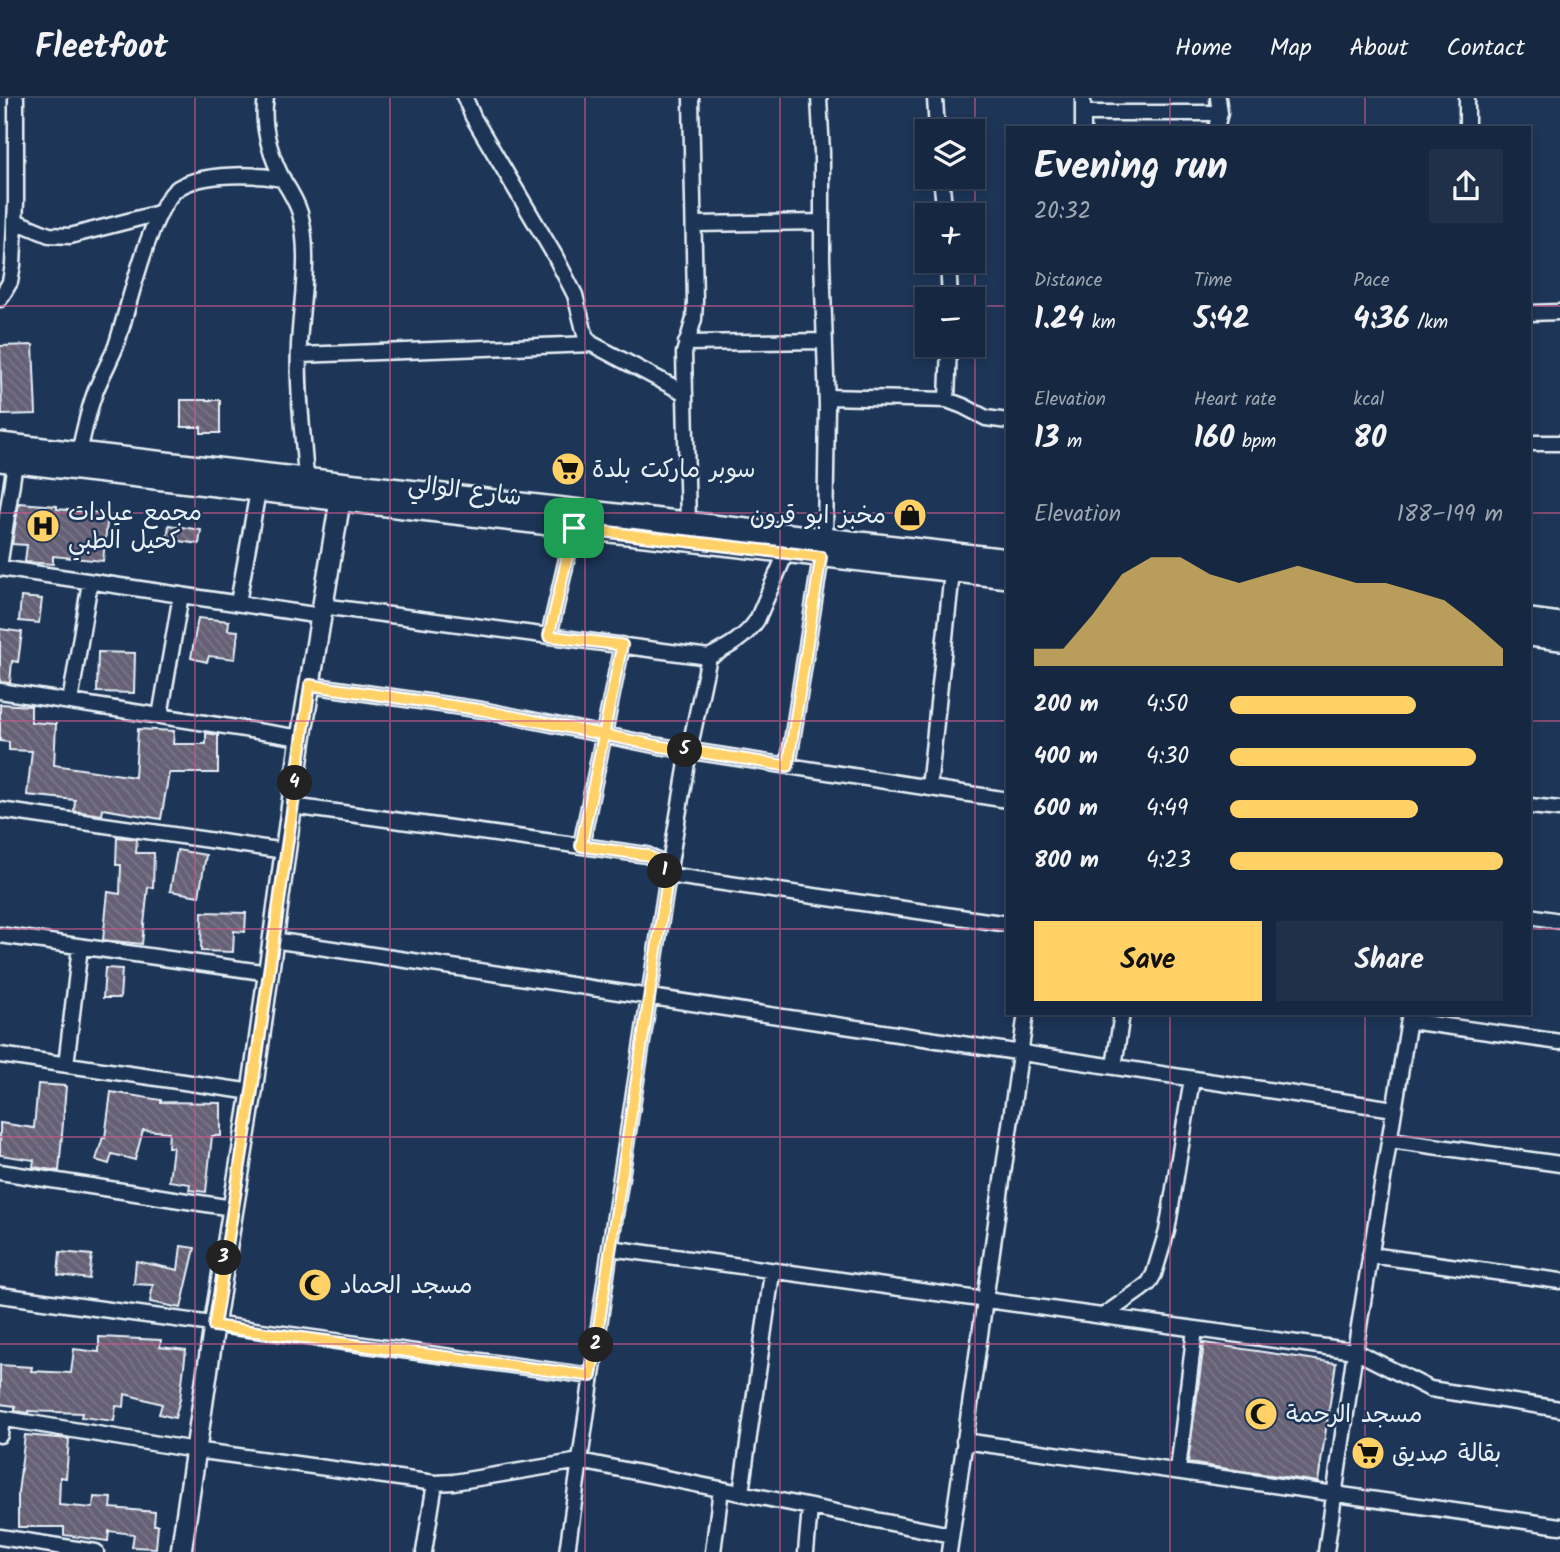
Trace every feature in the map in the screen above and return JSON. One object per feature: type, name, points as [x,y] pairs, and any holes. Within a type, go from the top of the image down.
[{"type":"street","points":[[0,299],[10,282],[15,221],[16,98]]},
{"type":"street","points":[[266,98],[264,107],[267,138],[301,216],[305,278],[299,355],[306,478]]},
{"type":"street","points":[[465,98],[473,117],[575,295],[586,338],[592,344],[685,393]]},
{"type":"street","points":[[688,523],[686,343],[694,319],[695,301],[691,98]]},
{"type":"street","points":[[788,766],[823,548],[827,397],[819,98]]},
{"type":"street","points":[[935,98],[936,119]]},
{"type":"street","points":[[1083,98],[1083,121],[1219,105],[1216,126]]},
{"type":"street","points":[[1467,98],[1468,126]]},
{"type":"street","points":[[79,452],[95,392],[115,347],[159,213],[177,189],[196,182],[237,174],[283,179]]},
{"type":"street","points":[[15,221],[48,235],[70,236],[159,213]]},
{"type":"street","points":[[694,224],[822,222]]},
{"type":"street","points":[[1531,313],[1560,313]]},
{"type":"street","points":[[686,343],[825,341]]},
{"type":"street","points":[[299,355],[592,344]]},
{"type":"street","points":[[947,400],[949,357]]},
{"type":"street","points":[[827,397],[947,400],[963,405],[986,418],[1006,421]]},
{"type":"street","name":"شارع الوالي","points":[[0,443],[306,478],[342,491],[574,528],[786,553],[823,548],[1006,559]]},
{"type":"street","points":[[1531,443],[1560,443]]},
{"type":"street","points":[[0,561],[7,462]]},
{"type":"street","name":"شارع الوالي","points":[[7,462],[258,492],[342,491],[688,523],[953,572],[1006,578]]},
{"type":"street","points":[[181,1552],[252,1091],[301,738],[342,491]]},
{"type":"street","points":[[238,603],[258,492]]},
{"type":"street","points":[[549,636],[574,528]]},
{"type":"street","points":[[0,568],[238,603],[549,636],[709,657],[751,630],[786,553]]},
{"type":"street","points":[[929,788],[953,572]]},
{"type":"street","points":[[70,702],[90,582]]},
{"type":"street","points":[[160,716],[181,595]]},
{"type":"street","points":[[1531,619],[1560,623]]},
{"type":"street","points":[[1531,636],[1560,640]]},
{"type":"street","points":[[581,846],[622,645]]},
{"type":"street","points":[[567,1552],[610,1248],[668,875],[689,751],[709,657]]},
{"type":"street","points":[[310,685],[482,710],[689,751],[1006,800]]},
{"type":"street","points":[[0,691],[301,738]]},
{"type":"street","points":[[292,806],[647,855],[659,862],[668,875],[1006,924]]},
{"type":"street","points":[[1531,806],[1560,809]]},
{"type":"street","points":[[0,810],[285,851]]},
{"type":"street","points":[[1531,916],[1560,921]]},
{"type":"street","points":[[0,935],[269,973]]},
{"type":"street","points":[[273,940],[1394,1109]]},
{"type":"street","points":[[66,1065],[80,947]]},
{"type":"street","points":[[949,1552],[1026,1015]]},
{"type":"street","points":[[1114,1067],[1122,1015]]},
{"type":"street","points":[[1326,1552],[1354,1351],[1410,1017],[1560,1042]]},
{"type":"street","points":[[0,1055],[252,1091]]},
{"type":"street","points":[[1103,1316],[1149,1283],[1154,1273],[1167,1231],[1192,1079]]},
{"type":"street","points":[[1390,1140],[1560,1164]]},
{"type":"street","points":[[0,1172],[232,1208]]},
{"type":"street","points":[[610,1248],[1354,1351],[1430,1390],[1560,1409]]},
{"type":"street","points":[[1370,1255],[1560,1281]]},
{"type":"street","points":[[741,1493],[772,1272]]},
{"type":"street","points":[[0,1295],[591,1376]]},
{"type":"street","points":[[1178,1470],[1195,1329]]},
{"type":"street","points":[[0,1434],[1,1419],[195,1450],[435,1483],[478,1479],[580,1461],[951,1535]]},
{"type":"street","points":[[964,1441],[1560,1526]]},
{"type":"street","points":[[424,1552],[435,1483]]},
{"type":"street","points":[[713,1552],[722,1489]]},
{"type":"street","points":[[806,1552],[810,1508]]},
{"type":"street","points":[[0,1537],[96,1552]]},
{"type":"building","points":[[33,345],[36,414],[2,415],[0,346]]},
{"type":"building","points":[[181,400],[220,400],[220,433],[201,433],[201,427],[181,427]]},
{"type":"building","points":[[19,503],[108,514],[103,561],[53,556],[53,564],[25,562],[27,545],[12,544]]},
{"type":"building","points":[[169,525],[201,530],[199,544],[167,539]]},
{"type":"building","points":[[21,597],[42,599],[39,623],[19,621]]},
{"type":"building","points":[[198,618],[229,621],[228,630],[238,631],[235,659],[209,656],[207,662],[191,658]]},
{"type":"building","points":[[0,629],[22,632],[18,662],[12,661],[10,683],[0,682]]},
{"type":"building","points":[[98,652],[135,653],[134,693],[97,692]]},
{"type":"building","points":[[0,704],[31,706],[31,722],[56,724],[54,765],[135,777],[138,729],[174,731],[173,744],[206,744],[206,733],[218,735],[218,773],[169,773],[161,819],[103,809],[102,815],[74,811],[75,800],[27,795],[32,751],[9,750],[9,742],[0,741]]},
{"type":"building","points":[[117,837],[137,839],[136,853],[154,853],[153,888],[148,887],[142,944],[103,940],[108,892],[120,894],[121,865],[116,865]]},
{"type":"building","points":[[177,850],[206,855],[199,896],[170,891]]},
{"type":"building","points":[[202,912],[246,913],[245,932],[234,931],[233,952],[201,951]]},
{"type":"building","points":[[105,968],[122,969],[120,998],[103,998]]},
{"type":"building","points":[[38,1084],[66,1086],[59,1171],[33,1167],[34,1160],[0,1155],[0,1123],[34,1128]]},
{"type":"building","points":[[111,1092],[161,1102],[221,1103],[221,1136],[212,1136],[206,1192],[189,1190],[190,1184],[169,1181],[173,1147],[168,1147],[169,1132],[143,1130],[135,1160],[112,1154],[109,1164],[96,1160],[103,1137],[105,1138]]},
{"type":"building","points":[[181,1246],[195,1248],[181,1308],[150,1302],[153,1285],[134,1284],[136,1261],[178,1270]]},
{"type":"building","points":[[60,1252],[92,1255],[89,1279],[58,1275]]},
{"type":"building","points":[[99,1337],[161,1340],[160,1347],[186,1350],[175,1418],[159,1414],[162,1404],[125,1394],[124,1407],[116,1406],[114,1421],[81,1417],[82,1413],[28,1413],[15,1411],[15,1406],[0,1404],[0,1365],[32,1367],[31,1371],[71,1373],[74,1349],[99,1352]]},
{"type":"building","name":"مسجد الرحمة","points":[[1204,1343],[1336,1363],[1318,1482],[1188,1463]]},
{"type":"building","points":[[25,1435],[69,1439],[66,1478],[60,1477],[59,1505],[93,1508],[94,1497],[112,1498],[111,1508],[155,1512],[154,1525],[158,1525],[156,1548],[132,1547],[134,1534],[109,1531],[108,1541],[64,1535],[64,1527],[18,1527],[18,1493]]},
{"type":"place","name":"سوبر ماركت بلدة","points":[[568,469]]},
{"type":"place","name":"مخبز ابو قرون","points":[[910,515]]},
{"type":"place","name":"مجمع عيادات كحيل الطبي","points":[[43,526]]},
{"type":"place","name":"مسجد الحماد","points":[[315,1285]]},
{"type":"place","name":"مسجد الرحمة","points":[[1261,1414]]},
{"type":"place","name":"بقالة صديق","points":[[1368,1453]]},
{"type":"route","points":[[574,528],[549,636],[622,645],[602,734],[581,846],[647,855],[659,862],[668,875],[591,1376],[214,1326],[252,1091],[310,685],[482,710],[602,734],[659,746],[788,766],[821,557],[574,528]]}]
